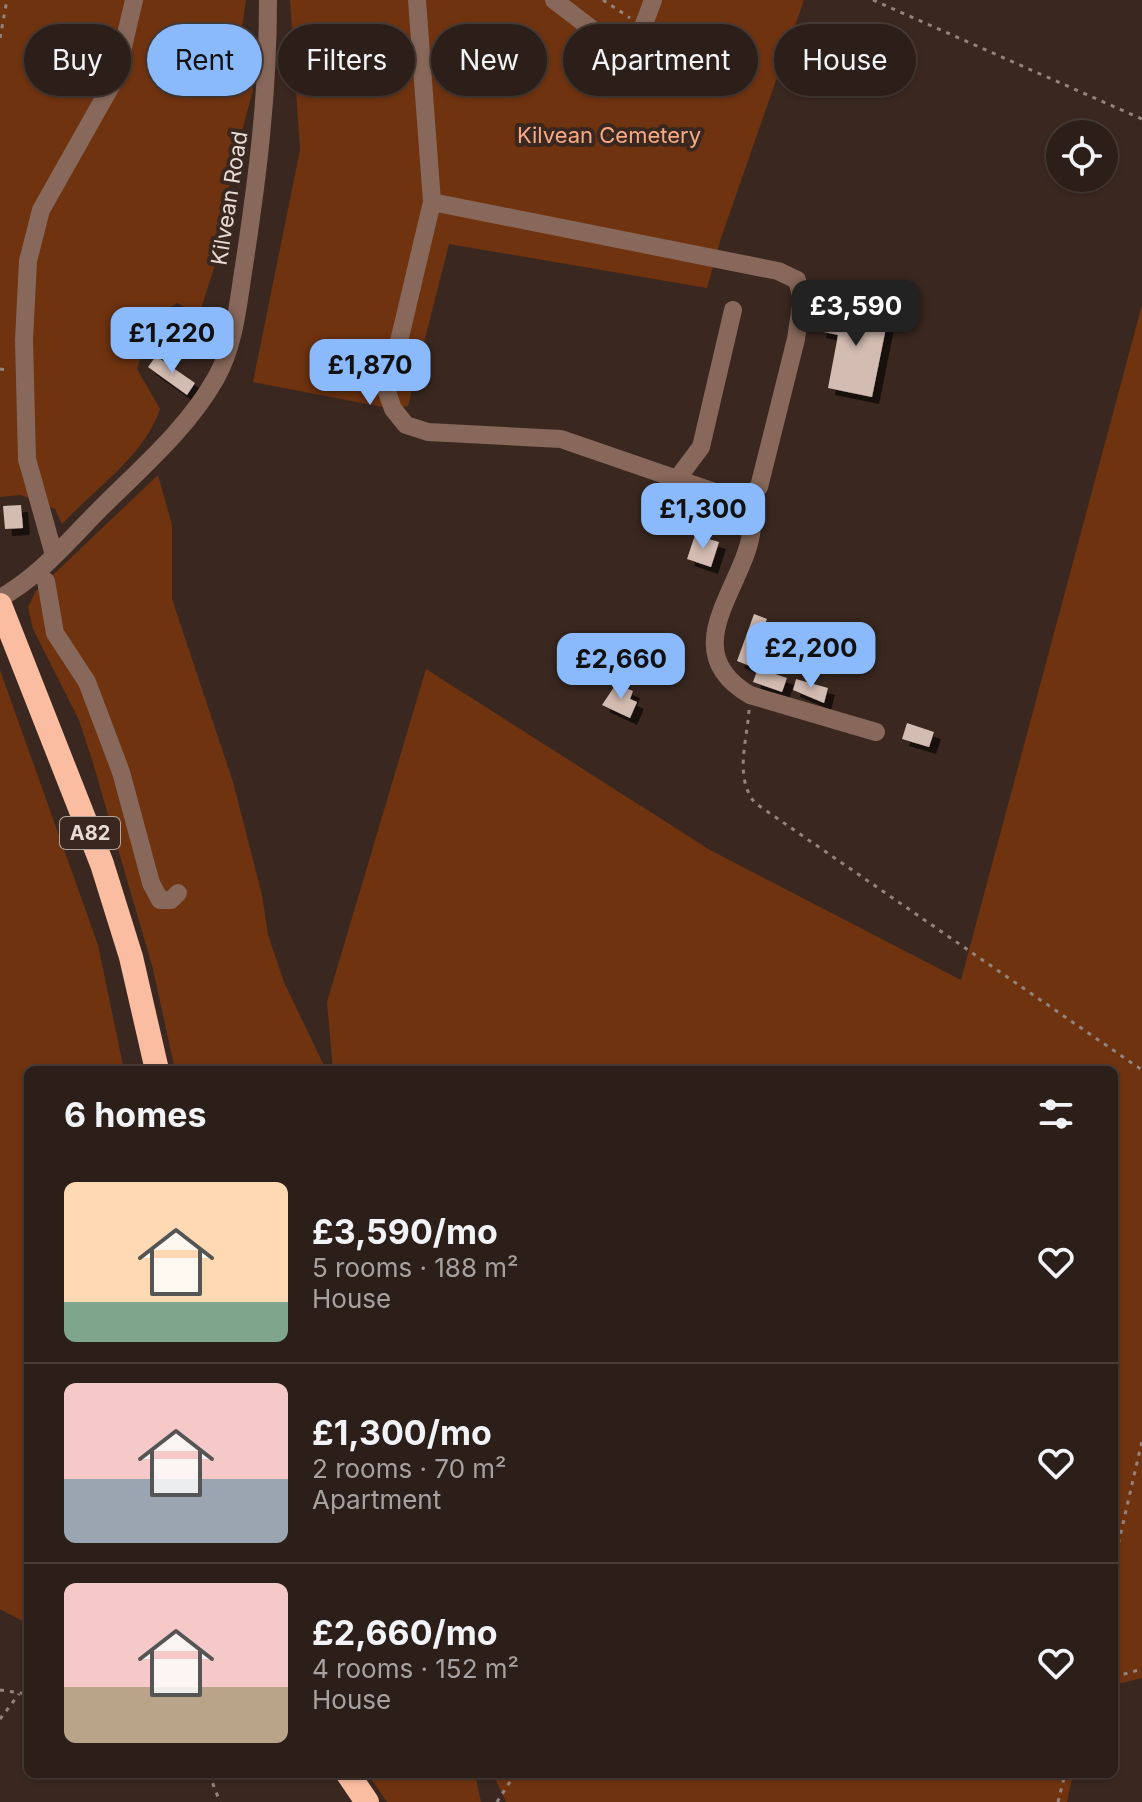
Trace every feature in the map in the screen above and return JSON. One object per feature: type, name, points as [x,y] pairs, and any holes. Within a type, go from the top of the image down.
[{"type":"highway","name":"A82","points":[[0,605],[102,864],[131,957],[156,1066]]},
{"type":"highway","points":[[351,1778],[367,1802]]},
{"type":"street","points":[[54,555],[27,459],[24,340],[28,261],[41,210],[116,77],[134,0]]},
{"type":"street","name":"Kilvean Road","points":[[0,598],[22,584],[54,555],[141,468],[199,404],[218,376],[228,349],[266,114],[268,0]]},
{"type":"street","points":[[417,0],[432,202],[387,392],[393,409],[406,425],[428,432],[561,439],[732,498],[748,495],[759,487],[764,477],[796,339],[802,299],[797,280],[778,271],[432,202]]},
{"type":"street","points":[[554,0],[585,24]]},
{"type":"street","points":[[643,24],[653,0]]},
{"type":"street","points":[[677,479],[701,447],[733,310]]},
{"type":"street","points":[[748,495],[752,528],[716,627],[714,648],[729,679],[750,695],[876,732]]},
{"type":"street","points":[[46,581],[55,633],[87,682],[132,808],[151,883],[160,900],[171,900],[178,893]]},
{"type":"path","points":[[0,38],[7,0]]},
{"type":"path","points":[[603,0],[638,24]]},
{"type":"path","points":[[873,0],[1142,119]]},
{"type":"path","points":[[750,695],[746,753],[741,771],[744,789],[755,803],[1142,1070]]},
{"type":"path","points":[[1118,1546],[1142,1441]]},
{"type":"path","points":[[1118,1676],[1142,1669]]},
{"type":"path","points":[[0,1690],[24,1694]]},
{"type":"path","points":[[0,1719],[19,1694]]},
{"type":"path","points":[[211,1778],[220,1802]]},
{"type":"path","points":[[497,1802],[512,1778]]},
{"type":"path","points":[[1058,1802],[1064,1778]]},
{"type":"green space","points":[[0,0],[246,0],[243,24],[147,24],[147,96],[251,96],[232,168],[222,243],[199,315],[177,303],[168,309],[147,340],[137,369],[160,409],[153,426],[118,471],[62,524],[55,509],[21,495],[0,497]]},
{"type":"green space","name":"Kilvean Cemetery","points":[[290,0],[804,0],[796,24],[774,24],[774,86],[721,238],[707,288],[449,244],[408,406],[393,409],[253,382],[300,150],[296,96],[415,96],[415,24],[292,24]]},
{"type":"green space","points":[[1142,305],[1142,1678],[1118,1684],[1118,1066],[333,1066],[327,1002],[426,669],[710,850],[961,980]]},
{"type":"green space","points":[[158,475],[172,525],[172,599],[233,782],[262,895],[268,935],[284,982],[324,1066],[174,1066],[153,969],[93,763],[79,720],[33,629],[28,607],[36,591]]},
{"type":"green space","points":[[0,670],[98,945],[123,1066],[24,1066],[24,1622],[0,1609]]},
{"type":"green space","points":[[371,1778],[476,1778],[481,1802],[387,1802]]},
{"type":"green space","points":[[495,1778],[1072,1778],[1067,1802],[506,1802]]},
{"type":"building","points":[[845,304],[889,313],[872,397],[828,388],[838,335],[819,331],[823,310],[843,314]]},
{"type":"building","points":[[180,310],[218,338],[210,352],[185,333],[180,340],[165,329]]},
{"type":"building","points":[[156,356],[195,383],[187,395],[148,367]]},
{"type":"building","points":[[21,505],[23,528],[5,529],[3,506]]},
{"type":"building","points":[[695,535],[719,542],[711,567],[687,559]]},
{"type":"building","points":[[754,614],[767,619],[750,666],[737,661]]},
{"type":"building","points":[[758,668],[787,678],[782,692],[753,682]]},
{"type":"building","points":[[796,679],[828,688],[824,703],[793,690]]},
{"type":"building","points":[[616,684],[633,691],[630,699],[637,702],[630,718],[602,705]]},
{"type":"building","points":[[907,723],[934,732],[929,747],[902,739]]}]
